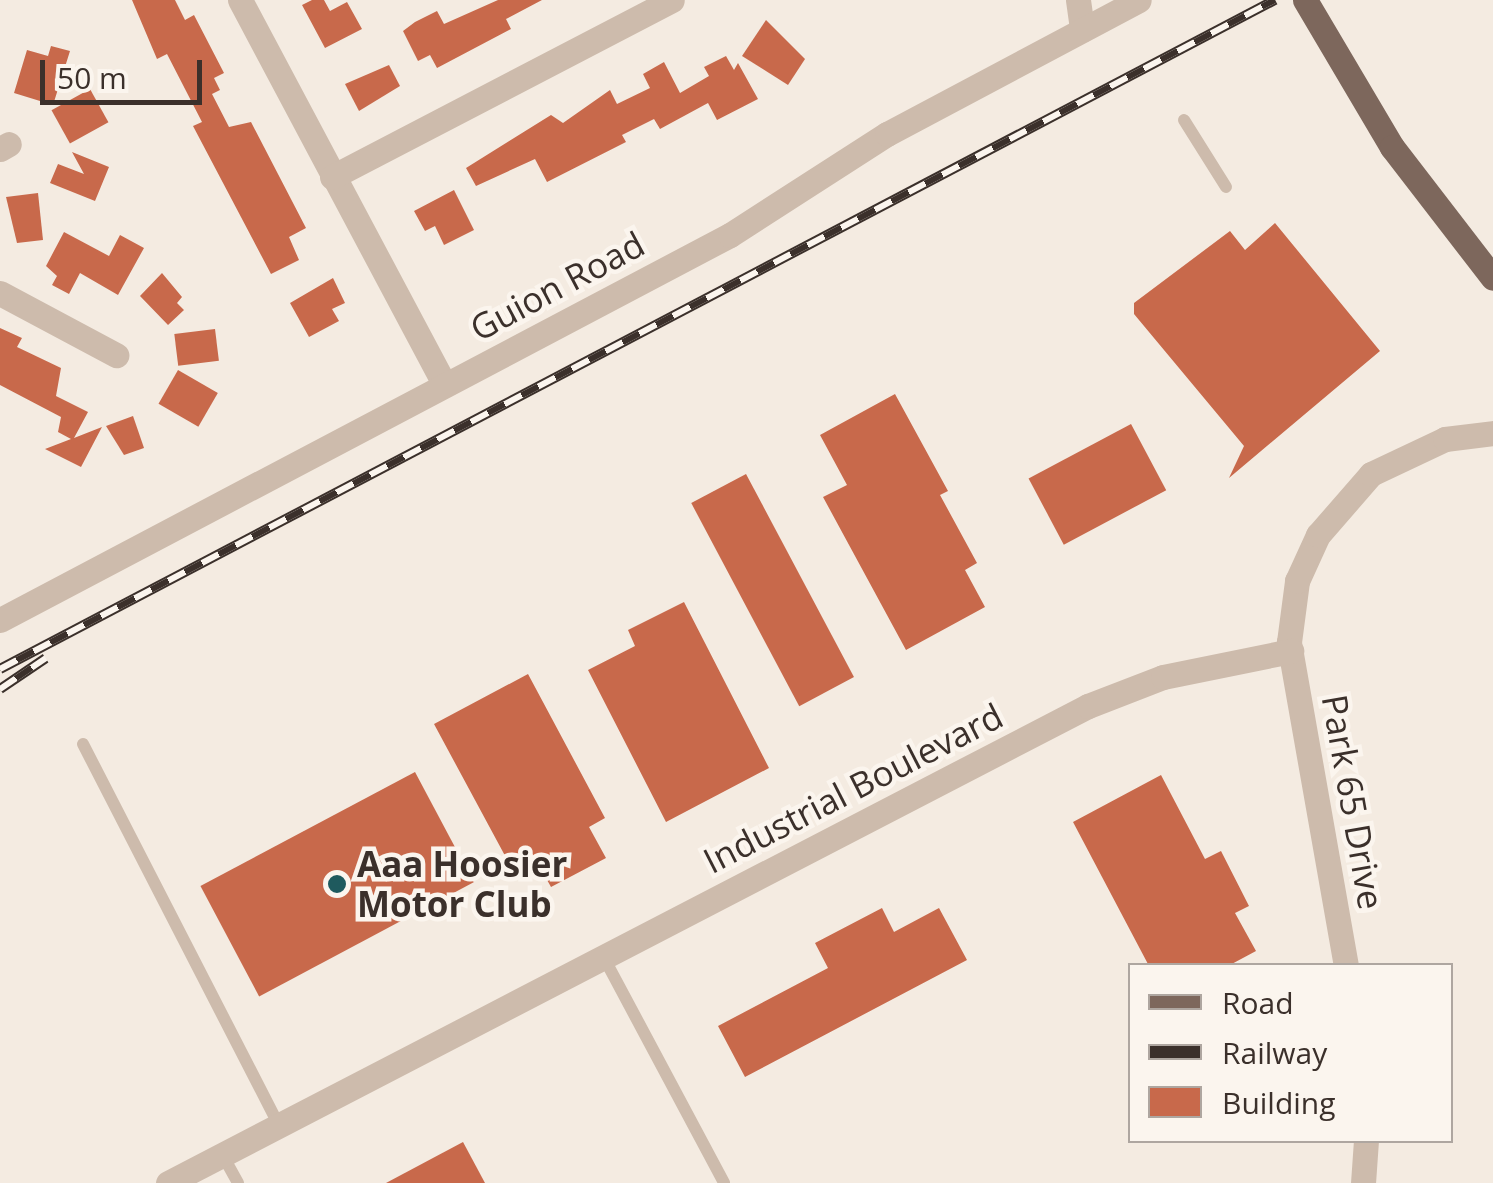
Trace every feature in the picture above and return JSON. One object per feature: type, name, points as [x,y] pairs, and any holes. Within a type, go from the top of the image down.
[{"type":"main road","points":[[1305,0],[1403,162],[1493,278]]},
{"type":"street","points":[[240,0],[445,385]]},
{"type":"street","points":[[332,177],[672,0]]},
{"type":"street","points":[[1078,0],[1082,30]]},
{"type":"street","name":"Guion Road","points":[[0,620],[730,235],[887,134],[1139,0]]},
{"type":"street","points":[[0,293],[116,355]]},
{"type":"street","points":[[1290,652],[1293,601],[1304,562],[1356,487],[1406,453],[1445,439],[1493,433]]},
{"type":"street","name":"Industrial Boulevard","points":[[168,1183],[1108,697],[1183,672],[1290,652]]},
{"type":"street","name":"Park 65 Drive","points":[[1290,652],[1345,963]]},
{"type":"street","points":[[1363,1183],[1366,1143]]},
{"type":"lane","points":[[1184,120],[1226,188]]},
{"type":"lane","points":[[83,744],[278,1123]]},
{"type":"lane","points":[[603,956],[724,1183]]},
{"type":"lane","points":[[222,1154],[238,1183]]},
{"type":"building","points":[[132,0],[175,0],[185,20],[194,15],[224,73],[214,78],[220,90],[212,94],[229,127],[251,122],[306,228],[289,237],[299,260],[271,274],[193,126],[202,122],[167,54],[157,59]]},
{"type":"building","points":[[324,0],[330,11],[347,2],[362,29],[325,48],[302,5]]},
{"type":"building","points":[[498,0],[542,0],[506,19],[511,29],[437,68],[430,55],[418,61],[403,31],[437,11],[444,24]]},
{"type":"building","points":[[766,20],[805,59],[788,85],[742,56]]},
{"type":"building","points":[[51,46],[70,51],[53,105],[14,93],[27,50],[48,56]]},
{"type":"building","points":[[726,56],[734,70],[738,63],[758,99],[717,120],[708,103],[660,129],[654,119],[622,135],[626,142],[547,182],[535,159],[476,186],[466,168],[551,115],[563,123],[610,90],[617,104],[650,88],[643,74],[664,62],[680,93],[709,76],[704,67]]},
{"type":"building","points":[[389,65],[400,86],[359,111],[345,84]]},
{"type":"building","points":[[90,89],[108,122],[70,144],[52,110]]},
{"type":"building","points":[[72,152],[109,167],[95,201],[50,183],[58,164],[84,174]]},
{"type":"building","points":[[454,190],[474,230],[444,245],[435,226],[425,231],[414,211]]},
{"type":"building","points":[[38,193],[43,240],[17,243],[6,197]]},
{"type":"building","points":[[1275,223],[1380,351],[1229,478],[1244,446],[1134,314],[1134,303],[1230,231],[1245,250]]},
{"type":"building","points":[[64,232],[109,256],[120,235],[144,248],[118,295],[80,273],[69,294],[52,285],[57,276],[46,266]]},
{"type":"building","points":[[162,273],[182,297],[177,303],[184,310],[168,325],[140,296]]},
{"type":"building","points":[[333,278],[345,303],[332,309],[339,321],[309,337],[290,303]]},
{"type":"building","points":[[0,328],[22,338],[17,347],[61,368],[56,396],[88,412],[74,438],[102,427],[81,467],[45,449],[71,439],[58,432],[61,417],[0,385]]},
{"type":"building","points":[[215,329],[219,361],[178,366],[174,334]]},
{"type":"building","points":[[178,370],[218,393],[198,427],[158,404]]},
{"type":"building","points":[[895,394],[948,491],[940,495],[977,563],[965,570],[985,607],[906,650],[823,497],[847,485],[820,435]]},
{"type":"building","points":[[133,416],[144,448],[124,455],[106,426]]},
{"type":"building","points":[[1131,424],[1166,490],[1064,545],[1029,478]]},
{"type":"building","points":[[746,474],[854,677],[799,706],[691,503]]},
{"type":"building","points":[[684,602],[769,768],[666,822],[588,670],[635,646],[628,630]]},
{"type":"building","points":[[528,674],[605,818],[589,827],[606,858],[551,887],[532,853],[510,865],[434,724]]},
{"type":"building","name":"Aaa Hoosier Motor Club","points":[[415,772],[474,882],[259,996],[200,886]]},
{"type":"building","points":[[1161,775],[1205,859],[1221,851],[1249,906],[1235,913],[1256,951],[1234,963],[1147,963],[1073,822]]},
{"type":"building","points":[[882,908],[894,932],[939,908],[967,960],[745,1077],[718,1026],[828,968],[815,943]]},
{"type":"building","points":[[463,1142],[485,1183],[386,1183]]},
{"type":"railway","points":[[0,669],[1275,0]]},
{"type":"railway","points":[[0,689],[46,658]]},
{"type":"place","name":"Aaa Hoosier Motor Club","points":[[337,884]]}]
